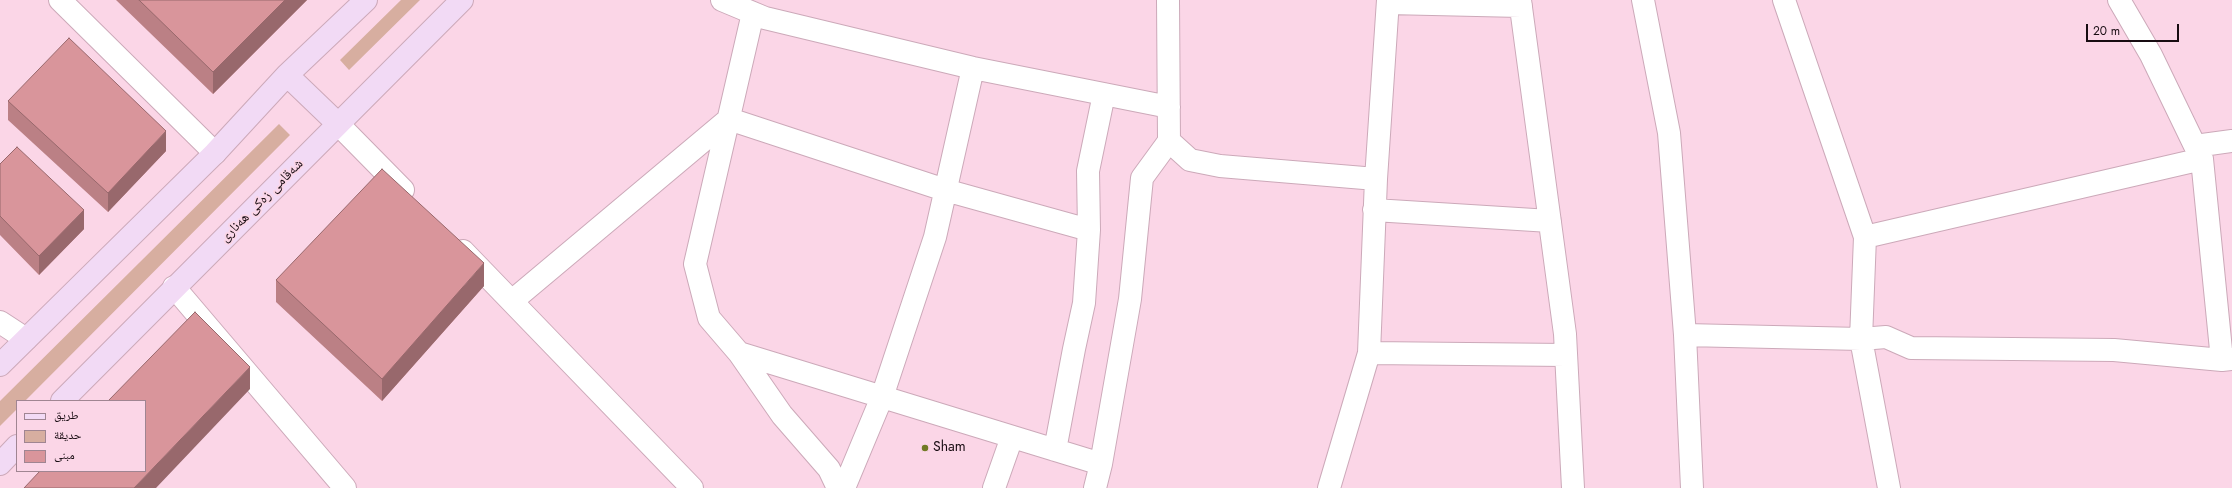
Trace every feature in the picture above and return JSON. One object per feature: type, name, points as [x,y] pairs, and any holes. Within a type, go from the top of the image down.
[{"type":"main road","points":[[0,365],[215,153],[288,75],[366,0]]},
{"type":"main road","name":"شەقامی زەکی هەناری","points":[[63,400],[174,287],[462,0]]},
{"type":"main road","points":[[288,75],[338,124]]},
{"type":"main road","points":[[0,464],[16,447]]},
{"type":"street","points":[[60,0],[215,153]]},
{"type":"street","points":[[722,0],[973,68],[1169,107]]},
{"type":"street","points":[[1095,488],[1101,464],[1130,299],[1142,178],[1169,141],[1168,0]]},
{"type":"street","points":[[1642,0],[1669,133],[1685,335],[1692,488]]},
{"type":"street","points":[[1784,0],[1865,237],[1861,339],[1884,451],[1889,488]]},
{"type":"street","points":[[1685,335],[1861,339],[1886,337],[1910,348],[2114,350],[2227,359],[2198,153],[2151,55],[2119,0]]},
{"type":"street","points":[[1328,488],[1369,353],[1374,210],[1388,2],[1520,3],[1550,221],[1566,355],[1572,488]]},
{"type":"street","points":[[762,10],[729,119],[695,264],[709,318],[739,353],[782,415],[829,469],[838,488]]},
{"type":"street","points":[[844,488],[882,397],[935,237],[973,68]]},
{"type":"street","points":[[1055,450],[1084,303],[1089,230],[1088,171],[1104,94]]},
{"type":"street","points":[[729,119],[946,190],[1089,230]]},
{"type":"street","points":[[512,301],[729,119]]},
{"type":"street","points":[[338,124],[417,204]]},
{"type":"street","points":[[1169,141],[1190,160],[1220,166],[1376,179]]},
{"type":"street","points":[[1865,237],[2198,153],[2232,141]]},
{"type":"street","points":[[1374,210],[1550,221]]},
{"type":"street","points":[[450,238],[692,488]]},
{"type":"street","points":[[174,287],[345,488]]},
{"type":"street","points":[[0,322],[26,339]]},
{"type":"street","points":[[739,353],[1101,464]]},
{"type":"street","points":[[1369,353],[1566,355]]},
{"type":"street","points":[[994,488],[1012,437]]},
{"type":"green space","points":[[401,0],[420,0],[349,70],[340,60]]},
{"type":"green space","points":[[279,124],[290,135],[26,400],[16,400],[16,410],[0,426],[0,401]]},
{"type":"building","points":[[139,0],[285,0],[213,72]]},
{"type":"building","points":[[69,38],[166,131],[108,193],[8,101]]},
{"type":"building","points":[[17,147],[84,210],[39,256],[0,216],[0,164]]},
{"type":"building","points":[[382,169],[484,263],[382,379],[276,280]]},
{"type":"building","points":[[195,312],[250,367],[134,488],[24,488],[39,472],[146,472],[146,400],[109,400]]},
{"type":"place","name":"Sham","points":[[925,448]]}]
